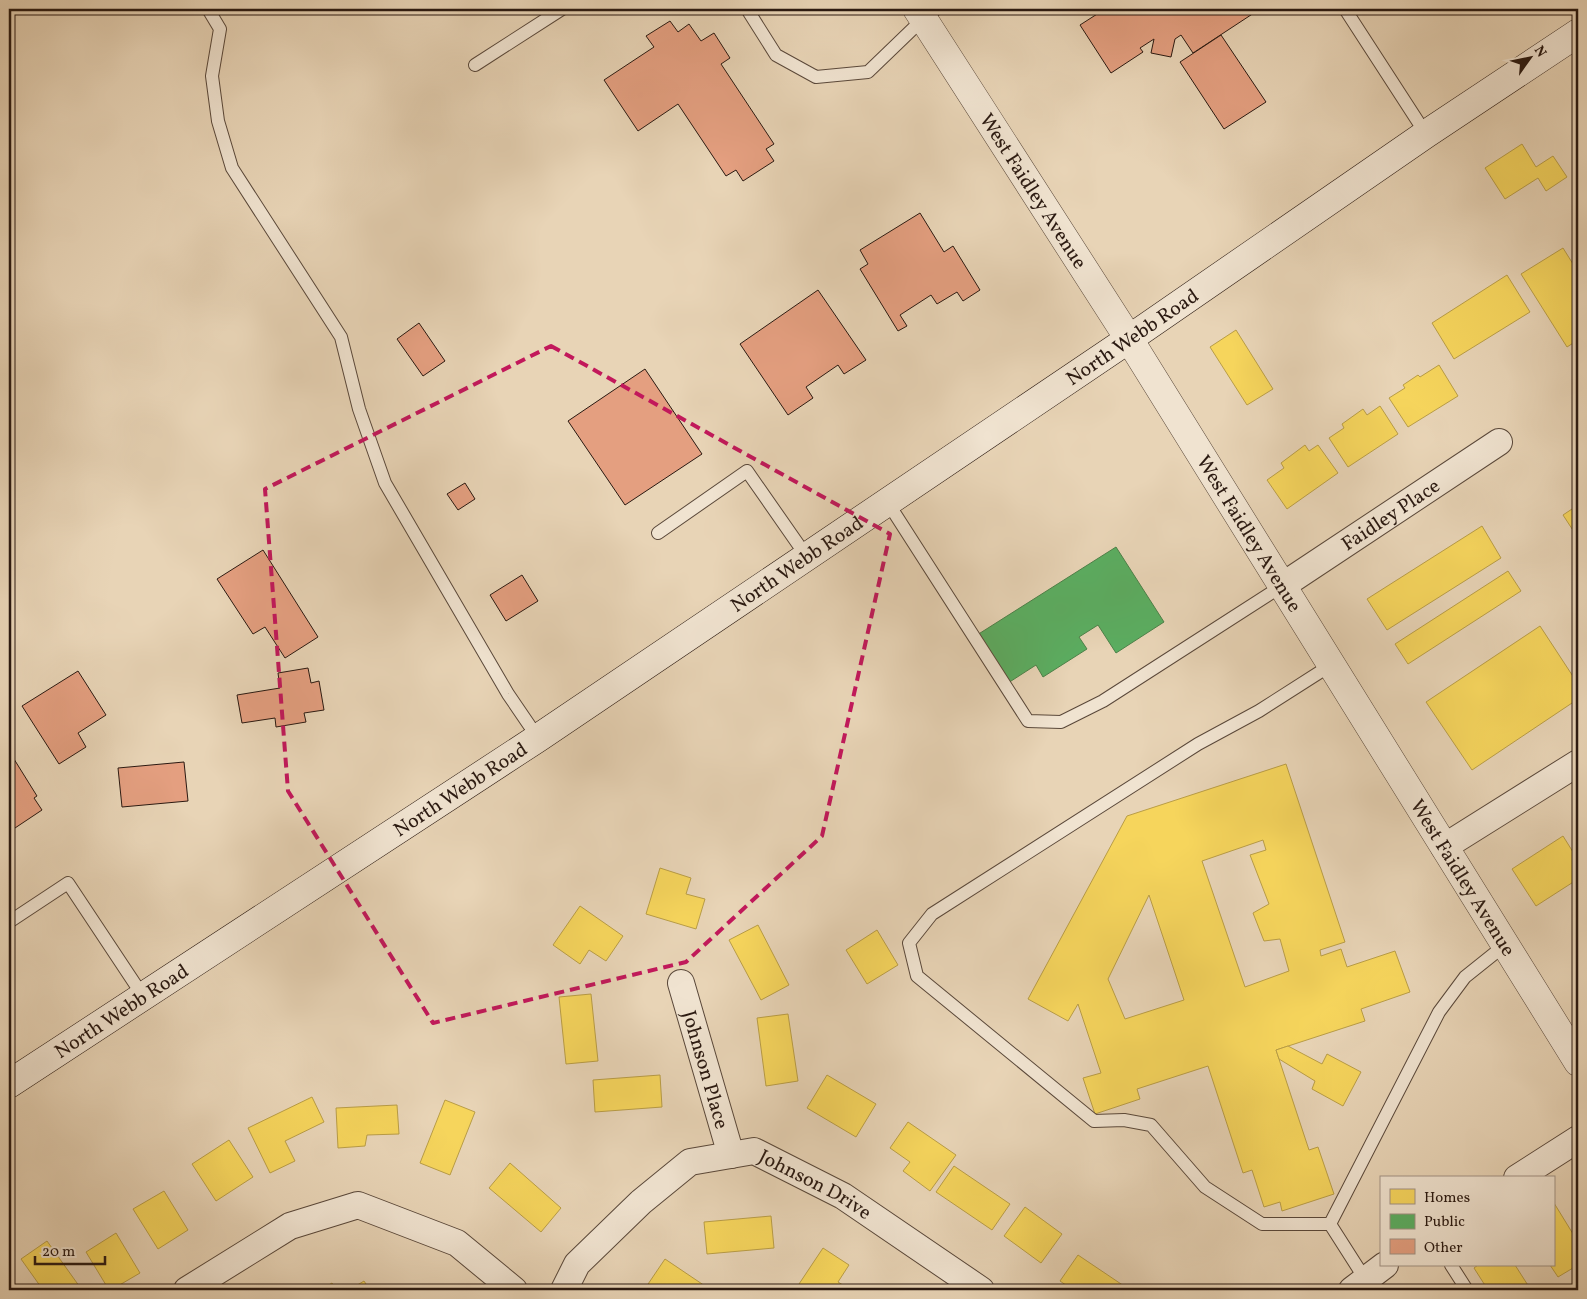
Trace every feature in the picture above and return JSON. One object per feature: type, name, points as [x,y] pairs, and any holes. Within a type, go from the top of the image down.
[{"type":"main road","name":"West Faidley Avenue","points":[[926,12],[1578,1062]]},
{"type":"main road","name":"North Webb Road","points":[[9,1084],[538,738],[807,558],[1426,134],[1578,33]]},
{"type":"street","name":"Faidley Place","points":[[1282,586],[1499,442]]},
{"type":"street","points":[[1444,847],[1578,763]]},
{"type":"street","name":"Johnson Place","points":[[681,983],[731,1155]]},
{"type":"street","points":[[1520,1176],[1578,1139]]},
{"type":"street","name":"Johnson Drive","points":[[564,1290],[578,1264],[642,1202],[690,1162],[754,1151],[843,1196],[981,1290]]},
{"type":"street","points":[[186,1290],[290,1226],[358,1204],[457,1243],[514,1290]]},
{"type":"lane","points":[[208,9],[220,29],[212,76],[218,121],[232,168],[341,337],[359,409],[385,483],[508,694],[538,738]]},
{"type":"lane","points":[[475,65],[562,9]]},
{"type":"lane","points":[[748,9],[776,55],[816,77],[868,72],[926,12]]},
{"type":"lane","points":[[1345,9],[1426,134]]},
{"type":"lane","points":[[658,533],[747,471],[807,558]]},
{"type":"lane","points":[[888,503],[1028,722],[1061,722],[1103,701],[1282,586]]},
{"type":"lane","points":[[1330,1224],[1262,1224],[1205,1187],[1152,1125],[1124,1120],[1094,1121],[917,976],[909,943],[932,914],[1198,744],[1259,711],[1331,665]]},
{"type":"lane","points":[[9,922],[68,883],[143,996]]},
{"type":"lane","points":[[1330,1224],[1439,1012],[1465,977],[1505,945]]},
{"type":"lane","points":[[1330,1224],[1369,1281]]},
{"type":"lane","points":[[1452,1266],[1467,1290]]},
{"type":"highlighted area","points":[[551,346],[890,534],[822,836],[686,962],[433,1023],[288,791],[265,489]]},
{"type":"building: Homes","points":[[1578,133],[1578,144],[1574,136]]},
{"type":"building: Homes","points":[[1522,144],[1536,167],[1553,156],[1567,177],[1546,191],[1538,178],[1505,199],[1485,168]]},
{"type":"building: Homes","points":[[1563,248],[1578,272],[1578,340],[1567,347],[1521,274]]},
{"type":"building: Homes","points":[[1507,275],[1530,312],[1454,359],[1432,323]]},
{"type":"building: Homes","points":[[1236,330],[1273,389],[1247,405],[1210,347]]},
{"type":"building: Homes","points":[[1439,365],[1458,396],[1408,427],[1389,398],[1405,388],[1403,385],[1418,375],[1420,377]]},
{"type":"building: Homes","points":[[1380,406],[1398,434],[1348,467],[1329,438],[1344,428],[1342,424],[1363,409],[1367,415]]},
{"type":"building: Homes","points":[[1305,445],[1309,451],[1318,445],[1338,473],[1287,509],[1267,480],[1284,468],[1281,463]]},
{"type":"building: Homes","points":[[1578,505],[1578,538],[1563,515]]},
{"type":"building: Homes","points":[[1482,526],[1501,558],[1387,630],[1367,599]]},
{"type":"building: Homes","points":[[1508,571],[1521,591],[1408,664],[1395,644]]},
{"type":"building: Homes","points":[[1540,626],[1578,684],[1578,699],[1472,770],[1426,702]]},
{"type":"building: Homes","points":[[1286,764],[1345,942],[1320,950],[1321,956],[1341,949],[1347,967],[1395,951],[1410,992],[1361,1009],[1365,1021],[1276,1050],[1309,1150],[1318,1147],[1334,1194],[1282,1211],[1280,1202],[1264,1207],[1252,1170],[1243,1173],[1208,1066],[1137,1089],[1140,1099],[1095,1114],[1083,1078],[1101,1073],[1078,1004],[1068,1021],[1028,999],[1127,816]],"holes":[[[1263,840],[1266,850],[1250,855],[1269,904],[1253,913],[1264,941],[1280,939],[1289,971],[1245,987],[1202,861]],[[1149,895],[1184,1000],[1125,1019],[1108,979]]]},
{"type":"building: Homes","points":[[1578,825],[1578,836],[1573,828]]},
{"type":"building: Homes","points":[[1563,836],[1578,860],[1578,879],[1536,906],[1512,869]]},
{"type":"building: Homes","points":[[660,868],[691,878],[686,894],[705,899],[696,929],[646,914]]},
{"type":"building: Homes","points":[[580,906],[623,936],[606,961],[589,950],[580,964],[553,945]]},
{"type":"building: Homes","points":[[758,925],[789,985],[761,1000],[729,940]]},
{"type":"building: Homes","points":[[877,930],[898,965],[867,984],[846,950]]},
{"type":"building: Homes","points":[[591,994],[598,1061],[566,1064],[559,997]]},
{"type":"building: Homes","points":[[788,1014],[798,1081],[766,1086],[757,1018]]},
{"type":"building: Homes","points":[[1288,1046],[1322,1064],[1327,1054],[1361,1072],[1343,1106],[1312,1089],[1315,1081],[1279,1059],[1276,1050]]},
{"type":"building: Homes","points":[[660,1075],[662,1107],[595,1112],[593,1080]]},
{"type":"building: Homes","points":[[827,1075],[876,1104],[856,1137],[807,1108]]},
{"type":"building: Homes","points":[[312,1097],[324,1122],[285,1141],[295,1161],[270,1173],[248,1128]]},
{"type":"building: Homes","points":[[445,1100],[475,1112],[450,1175],[420,1163]]},
{"type":"building: Homes","points":[[397,1105],[399,1134],[367,1135],[365,1146],[338,1148],[336,1108]]},
{"type":"building: Homes","points":[[908,1122],[956,1155],[930,1191],[903,1171],[910,1162],[890,1148]]},
{"type":"building: Homes","points":[[229,1140],[253,1177],[216,1201],[192,1164]]},
{"type":"building: Homes","points":[[510,1163],[561,1208],[541,1232],[489,1188]]},
{"type":"building: Homes","points":[[954,1166],[1010,1204],[992,1230],[936,1192]]},
{"type":"building: Homes","points":[[164,1191],[188,1230],[158,1249],[133,1209]]},
{"type":"building: Homes","points":[[1554,1203],[1578,1242],[1578,1265],[1558,1277],[1551,1266],[1554,1266]]},
{"type":"building: Homes","points":[[1025,1207],[1062,1234],[1041,1263],[1004,1236]]},
{"type":"building: Homes","points":[[771,1216],[774,1248],[707,1254],[704,1222]]},
{"type":"building: Homes","points":[[116,1233],[140,1273],[109,1290],[86,1252]]},
{"type":"building: Homes","points":[[47,1241],[82,1290],[43,1290],[21,1259]]},
{"type":"building: Homes","points":[[823,1248],[849,1265],[838,1282],[851,1290],[795,1290]]},
{"type":"building: Homes","points":[[1078,1255],[1130,1290],[1073,1290],[1060,1281]]},
{"type":"building: Homes","points":[[665,1259],[711,1290],[644,1290]]},
{"type":"building: Homes","points":[[1477,1266],[1516,1266],[1531,1290],[1488,1290],[1474,1268]]},
{"type":"building: Homes","points":[[364,1281],[370,1290],[349,1290]]},
{"type":"building: Homes","points":[[332,1283],[337,1290],[320,1290]]},
{"type":"building: Homes","points":[[871,1285],[879,1290],[867,1290]]},
{"type":"building: Public","points":[[1116,547],[1164,622],[1116,653],[1098,625],[1079,637],[1087,649],[1043,677],[1036,665],[1008,683],[977,635]]},
{"type":"building: Other","points":[[1105,9],[1260,9],[1193,53],[1181,35],[1175,39],[1171,57],[1151,53],[1154,39],[1140,48],[1143,52],[1111,73],[1080,25]]},
{"type":"building: Other","points":[[670,21],[678,32],[689,24],[701,41],[714,33],[730,58],[721,64],[774,144],[766,149],[774,161],[743,181],[736,170],[726,176],[678,104],[638,131],[604,80],[654,47],[646,36]]},
{"type":"building: Other","points":[[1221,35],[1266,102],[1224,129],[1180,62]]},
{"type":"building: Other","points":[[920,213],[944,252],[953,246],[980,290],[963,301],[957,292],[937,304],[931,295],[900,315],[907,326],[898,331],[860,269],[868,264],[860,250]]},
{"type":"building: Other","points":[[818,290],[866,360],[844,374],[838,365],[806,387],[813,398],[788,415],[740,344]]},
{"type":"building: Other","points":[[419,323],[445,361],[423,376],[397,339]]},
{"type":"building: Other","points":[[645,369],[702,454],[625,505],[568,421]]},
{"type":"building: Other","points":[[465,483],[475,499],[458,510],[447,494]]},
{"type":"building: Other","points":[[263,550],[318,637],[285,658],[265,627],[253,634],[217,579]]},
{"type":"building: Other","points":[[522,575],[538,601],[506,621],[490,595]]},
{"type":"building: Other","points":[[308,668],[311,683],[319,681],[324,710],[304,713],[306,722],[276,727],[275,718],[242,723],[237,695],[280,688],[278,673]]},
{"type":"building: Other","points":[[78,671],[106,715],[78,733],[86,747],[59,764],[22,706]]},
{"type":"building: Other","points":[[9,751],[37,796],[34,798],[42,810],[9,832]]},
{"type":"building: Other","points":[[184,762],[188,801],[122,807],[118,768]]}]
